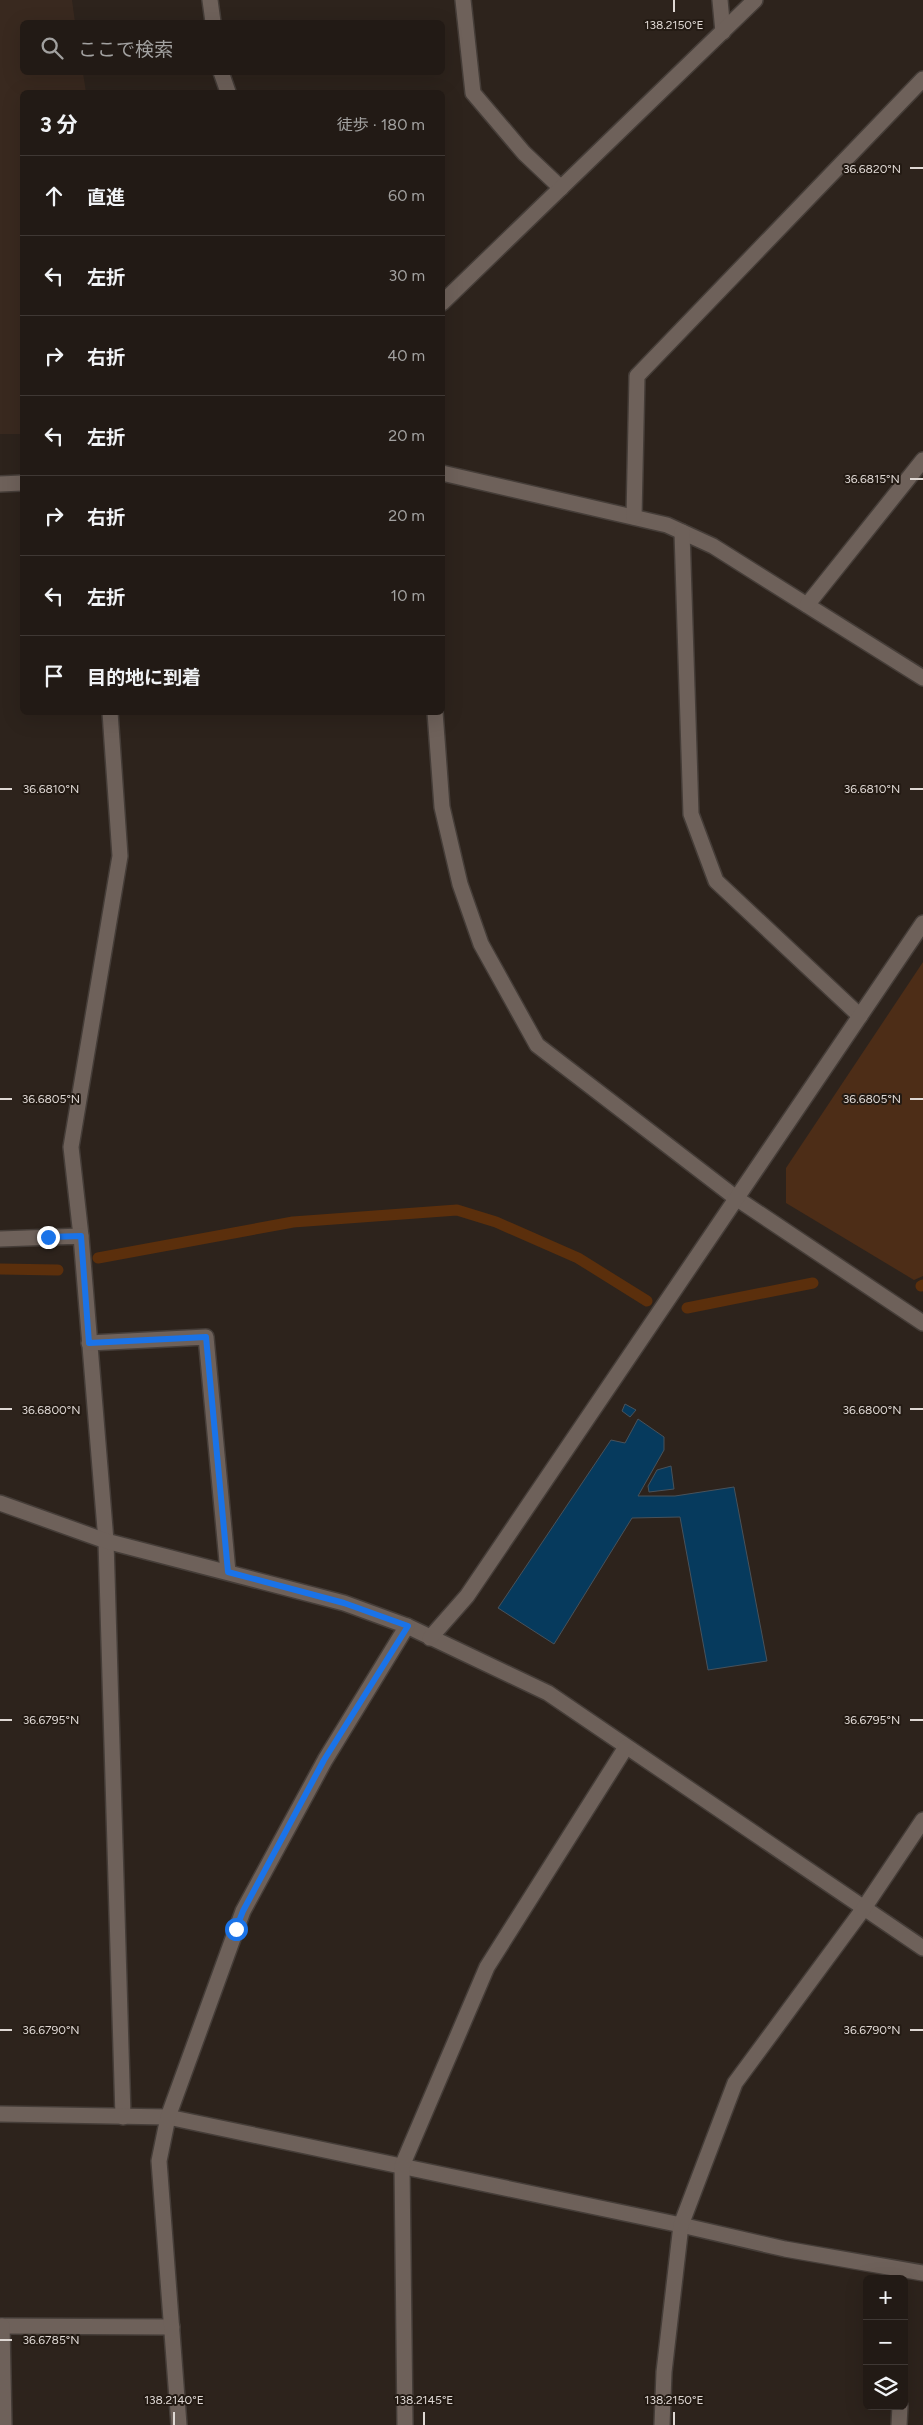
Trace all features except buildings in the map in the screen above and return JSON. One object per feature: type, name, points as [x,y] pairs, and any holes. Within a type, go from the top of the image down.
[{"type":"street","points":[[210,0],[212,20]]},
{"type":"street","points":[[463,0],[473,93],[524,153],[561,188]]},
{"type":"street","points":[[720,0],[723,32]]},
{"type":"street","points":[[445,300],[755,0]]},
{"type":"street","points":[[222,75],[227,90]]},
{"type":"street","points":[[634,517],[637,376],[923,80]]},
{"type":"street","points":[[807,605],[923,460]]},
{"type":"street","points":[[445,474],[667,525],[713,546],[923,678]]},
{"type":"street","points":[[0,484],[20,483]]},
{"type":"street","points":[[682,532],[691,814],[716,881],[860,1016]]},
{"type":"street","points":[[110,715],[120,856],[71,1147],[81,1236],[106,1541],[123,2117]]},
{"type":"street","points":[[435,715],[442,807],[460,884],[481,944],[537,1045],[736,1198],[923,1323]]},
{"type":"street","points":[[430,1638],[468,1596],[923,923]]},
{"type":"street","points":[[0,1239],[81,1236]]},
{"type":"street","points":[[89,1343],[206,1337],[228,1572]]},
{"type":"street","points":[[0,1503],[106,1541],[344,1603],[408,1626],[548,1694],[923,1948]]},
{"type":"street","points":[[179,2425],[159,2161],[168,2117],[243,1911],[324,1760],[408,1626]]},
{"type":"street","points":[[405,2425],[402,2166],[487,1967],[626,1747]]},
{"type":"street","points":[[662,2425],[664,2372],[681,2225],[735,2082],[864,1908],[923,1820]]},
{"type":"street","points":[[0,2114],[168,2117],[681,2225],[896,2275]]},
{"type":"street","points":[[908,2276],[923,2273]]},
{"type":"street","points":[[4,2425],[1,2326],[172,2327]]},
{"type":"street","points":[[899,2425],[900,2410]]},
{"type":"shaded area","points":[[0,0],[72,0],[75,20],[20,20],[20,75],[83,75],[86,90],[20,90],[20,434],[0,434]]},
{"type":"shaded area","points":[[923,962],[923,1276],[914,1280],[786,1203],[786,1168]]},
{"type":"waterway","points":[[98,1258],[293,1222],[457,1210],[496,1222],[578,1258],[647,1301]]},
{"type":"waterway","points":[[0,1269],[58,1270]]},
{"type":"waterway","points":[[687,1308],[813,1283]]},
{"type":"route","points":[[48,1237],[81,1236],[89,1343],[206,1337],[228,1572],[344,1603],[408,1626],[324,1760],[243,1911],[236,1929]]}]
